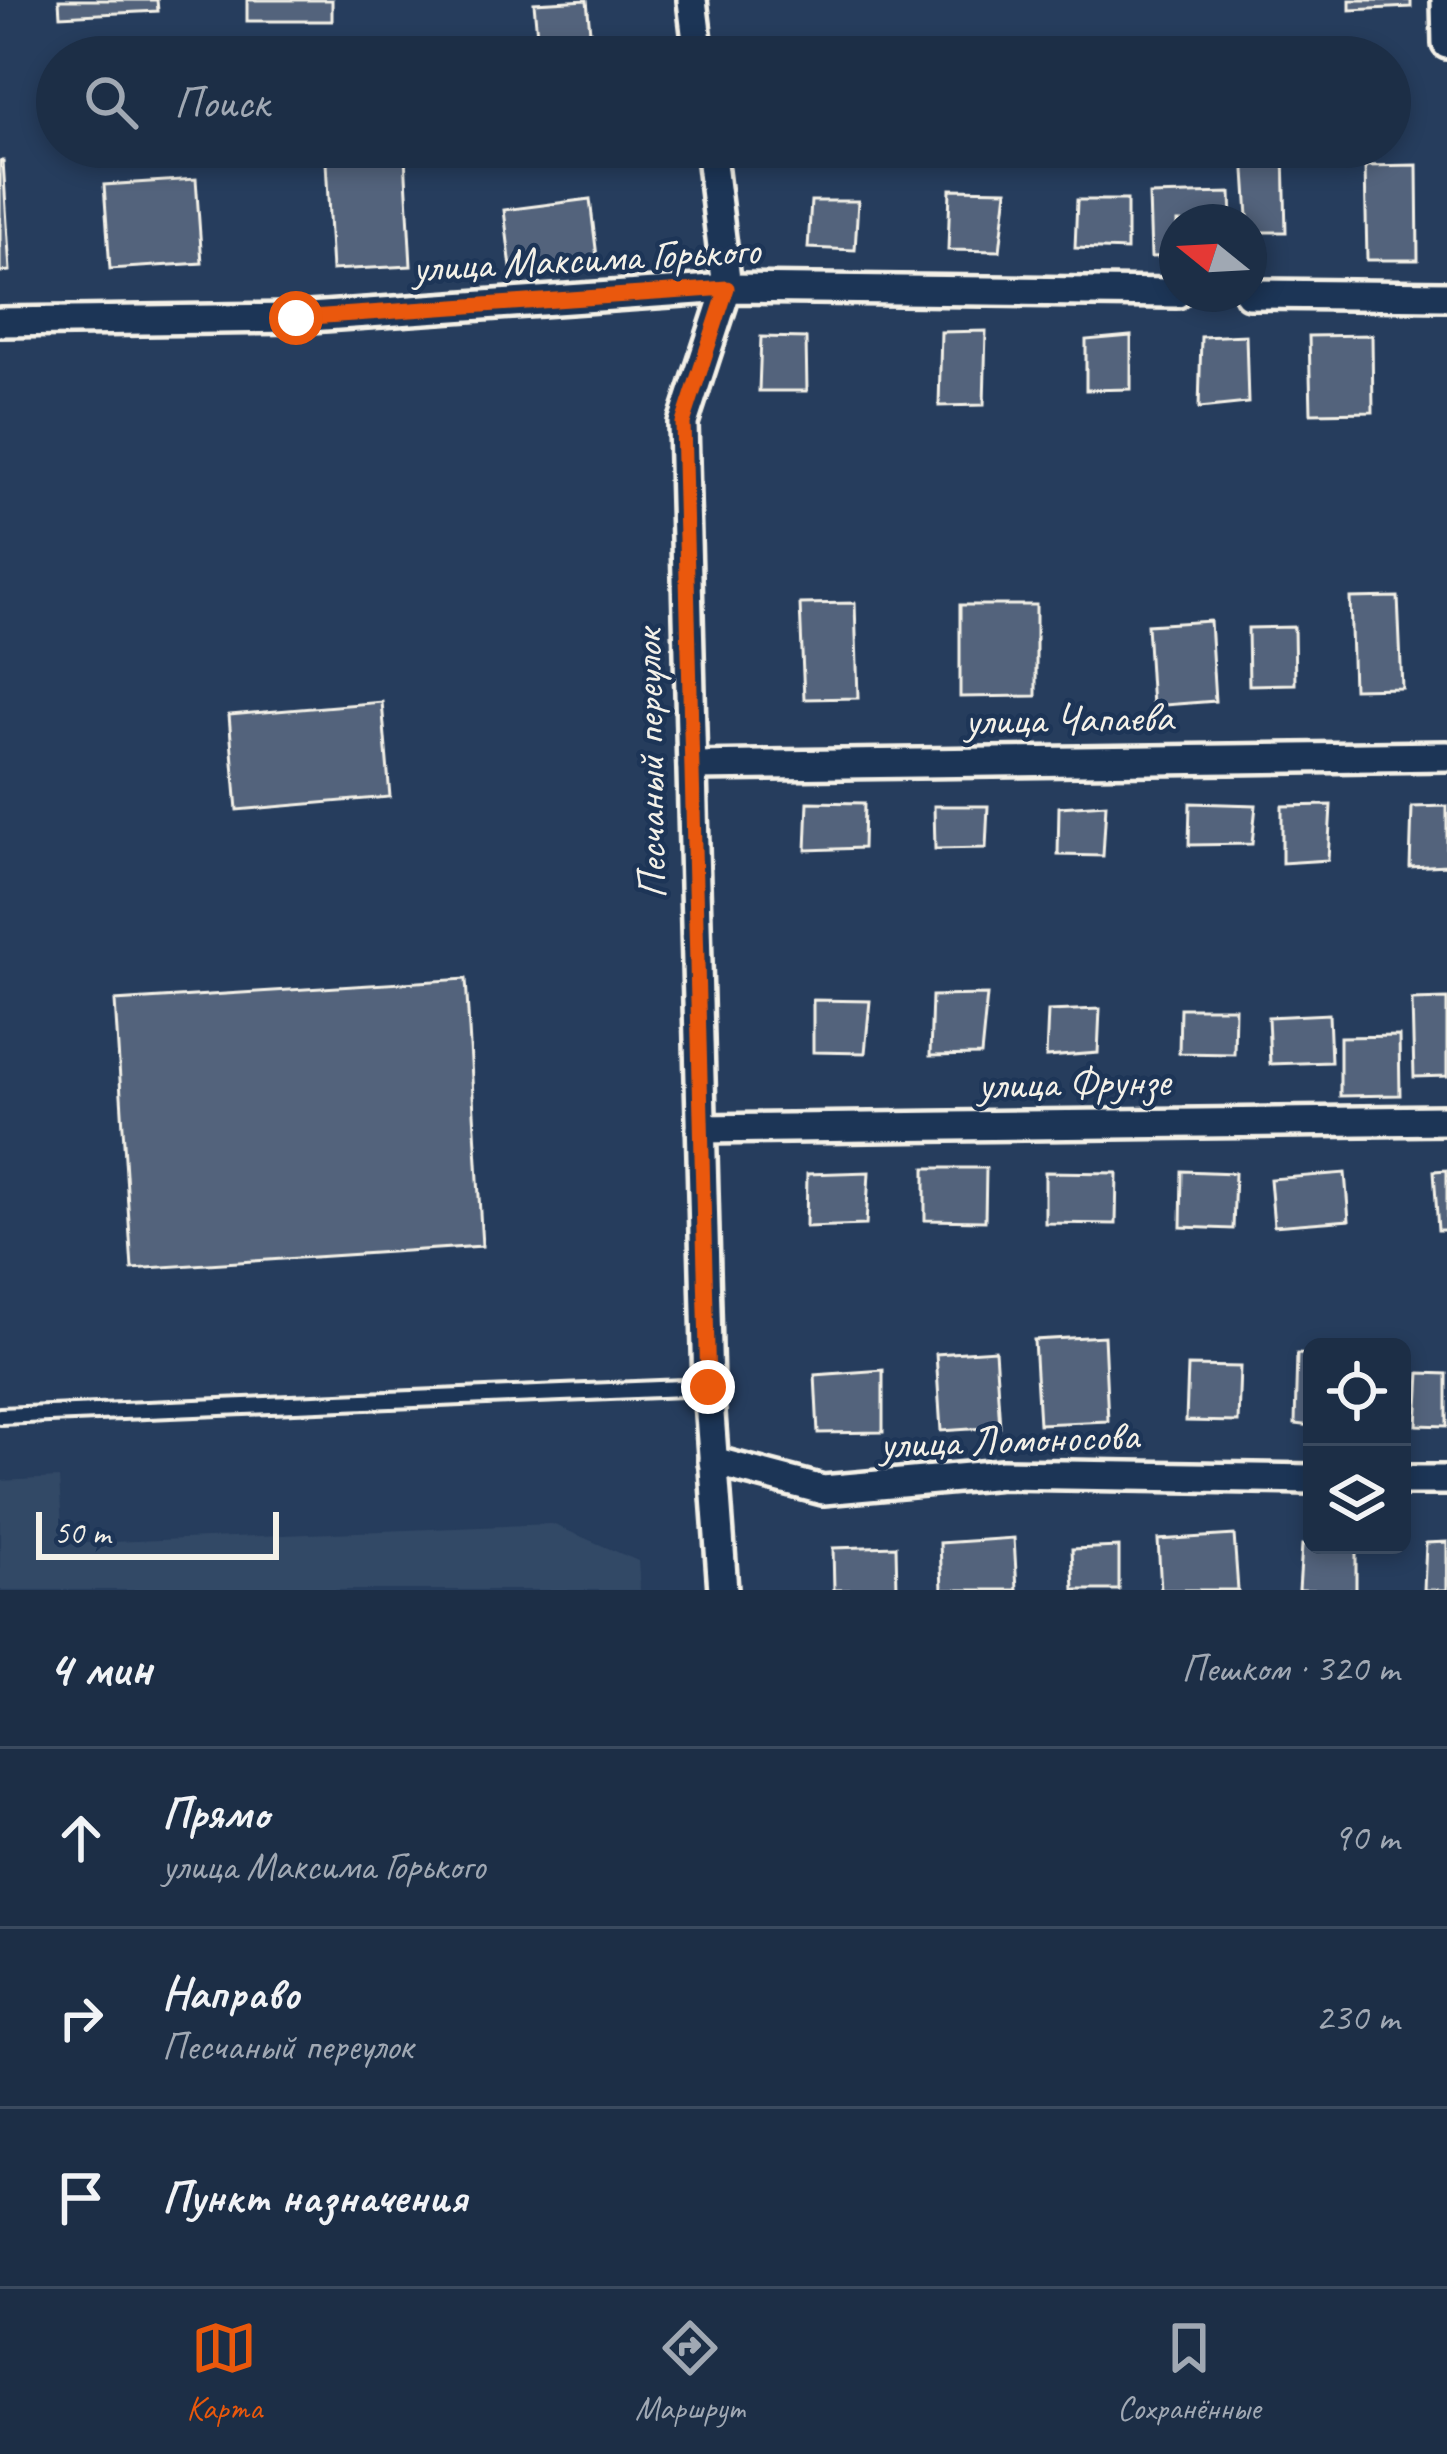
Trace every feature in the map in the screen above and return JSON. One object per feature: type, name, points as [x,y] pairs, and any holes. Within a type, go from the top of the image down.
[{"type":"street","points":[[692,0],[696,36]]},
{"type":"street","points":[[1446,0],[1447,44]]},
{"type":"street","name":"Песчаный переулок","points":[[713,168],[727,288],[683,423],[708,1387],[723,1590]]},
{"type":"street","name":"улица Максима Горького","points":[[0,322],[296,318],[727,288],[1159,293]]},
{"type":"street","points":[[1267,294],[1447,296]]},
{"type":"street","name":"улица Чапаева","points":[[692,766],[1447,756]]},
{"type":"street","name":"улица Фрунзе","points":[[701,1129],[1447,1120]]},
{"type":"street","name":"улица Ломоносова","points":[[713,1461],[824,1490],[1002,1474],[1303,1479]]},
{"type":"street","points":[[1411,1480],[1447,1480]]},
{"type":"lane","points":[[0,1417],[708,1387]]},
{"type":"shaded area","points":[[59,1478],[63,1544],[552,1524],[638,1561],[640,1590],[0,1590],[0,1481]]},
{"type":"building","points":[[59,0],[157,0],[158,11],[60,16]]},
{"type":"building","points":[[247,0],[332,0],[332,21],[247,21]]},
{"type":"building","points":[[587,0],[590,36],[537,36],[534,3]]},
{"type":"building","points":[[1350,0],[1411,0],[1411,7],[1350,10]]},
{"type":"building","points":[[0,161],[10,271],[0,272]]},
{"type":"building","points":[[1417,165],[1418,260],[1367,260],[1365,168]]},
{"type":"building","points":[[326,168],[406,168],[411,266],[332,270]]},
{"type":"building","points":[[1245,168],[1284,168],[1286,232],[1267,232],[1267,204],[1247,204]]},
{"type":"building","points":[[196,179],[202,263],[110,269],[104,185]]},
{"type":"building","points":[[950,189],[1007,190],[1000,251],[948,250]]},
{"type":"building","points":[[1231,193],[1231,204],[1159,204],[1159,257],[1151,257],[1149,195]]},
{"type":"building","points":[[590,199],[598,265],[512,276],[504,210]]},
{"type":"building","points":[[1077,200],[1127,200],[1127,250],[1075,248]]},
{"type":"building","points":[[811,201],[858,201],[855,250],[808,248]]},
{"type":"building","points":[[986,331],[984,405],[939,406],[941,332]]},
{"type":"building","points":[[1246,335],[1248,403],[1199,408],[1201,337]]},
{"type":"building","points":[[1372,335],[1373,412],[1311,413],[1309,336]]},
{"type":"building","points":[[1131,336],[1131,389],[1086,390],[1086,340]]},
{"type":"building","points":[[761,337],[806,338],[807,391],[759,391]]},
{"type":"building","points":[[1398,597],[1402,688],[1353,689],[1350,598]]},
{"type":"building","points":[[855,603],[858,698],[804,699],[800,604]]},
{"type":"building","points":[[960,605],[1036,605],[1036,696],[960,697]]},
{"type":"building","points":[[1210,621],[1215,701],[1152,706],[1147,625]]},
{"type":"building","points":[[1294,627],[1295,684],[1249,685],[1248,628]]},
{"type":"building","points":[[382,702],[390,797],[237,810],[229,715]]},
{"type":"building","points":[[808,802],[864,803],[863,848],[806,850]]},
{"type":"building","points":[[1190,803],[1256,805],[1252,844],[1189,845]]},
{"type":"building","points":[[1106,804],[1103,856],[1058,855],[1059,807]]},
{"type":"building","points":[[1331,805],[1328,860],[1282,863],[1282,806]]},
{"type":"building","points":[[934,806],[988,806],[986,848],[935,849]]},
{"type":"building","points":[[1447,806],[1447,865],[1410,867],[1412,807]]},
{"type":"building","points":[[466,979],[482,1246],[132,1269],[115,1001]]},
{"type":"building","points":[[987,995],[981,1055],[930,1056],[932,996]]},
{"type":"building","points":[[1447,999],[1447,1076],[1414,1077],[1412,1000]]},
{"type":"building","points":[[813,1000],[870,1001],[865,1053],[813,1052]]},
{"type":"building","points":[[1180,1008],[1235,1008],[1234,1054],[1179,1053]]},
{"type":"building","points":[[1100,1009],[1098,1053],[1046,1057],[1048,1011]]},
{"type":"building","points":[[1329,1014],[1331,1062],[1270,1064],[1268,1017]]},
{"type":"building","points":[[1399,1036],[1400,1095],[1340,1096],[1340,1037]]},
{"type":"building","points":[[925,1168],[986,1168],[985,1221],[925,1220]]},
{"type":"building","points":[[1447,1170],[1447,1230],[1438,1230],[1434,1171]]},
{"type":"building","points":[[1182,1171],[1235,1173],[1233,1229],[1181,1227]]},
{"type":"building","points":[[869,1172],[866,1225],[806,1227],[807,1174]]},
{"type":"building","points":[[1045,1172],[1117,1173],[1116,1224],[1045,1223]]},
{"type":"building","points":[[1345,1173],[1349,1220],[1274,1226],[1270,1179]]},
{"type":"building","points":[[1104,1336],[1108,1421],[1039,1424],[1034,1340]]},
{"type":"building","points":[[995,1350],[1000,1427],[941,1431],[936,1354]]},
{"type":"building","points":[[1297,1354],[1303,1354],[1303,1425],[1295,1424]]},
{"type":"building","points":[[1188,1366],[1240,1367],[1238,1422],[1186,1421]]},
{"type":"building","points":[[883,1370],[883,1432],[818,1433],[815,1375]]},
{"type":"building","points":[[1420,1373],[1447,1374],[1447,1426],[1417,1425]]},
{"type":"building","points":[[1234,1535],[1238,1590],[1161,1590],[1158,1540]]},
{"type":"building","points":[[1014,1538],[1017,1590],[942,1590],[940,1543]]},
{"type":"building","points":[[1447,1542],[1447,1590],[1424,1590],[1426,1543]]},
{"type":"building","points":[[1302,1545],[1303,1554],[1356,1554],[1356,1590],[1299,1590]]},
{"type":"building","points":[[896,1546],[897,1590],[834,1590],[833,1548]]},
{"type":"building","points":[[1119,1547],[1119,1590],[1074,1590],[1072,1549]]},
{"type":"route","points":[[296,318],[727,288],[683,423],[708,1387]]}]
